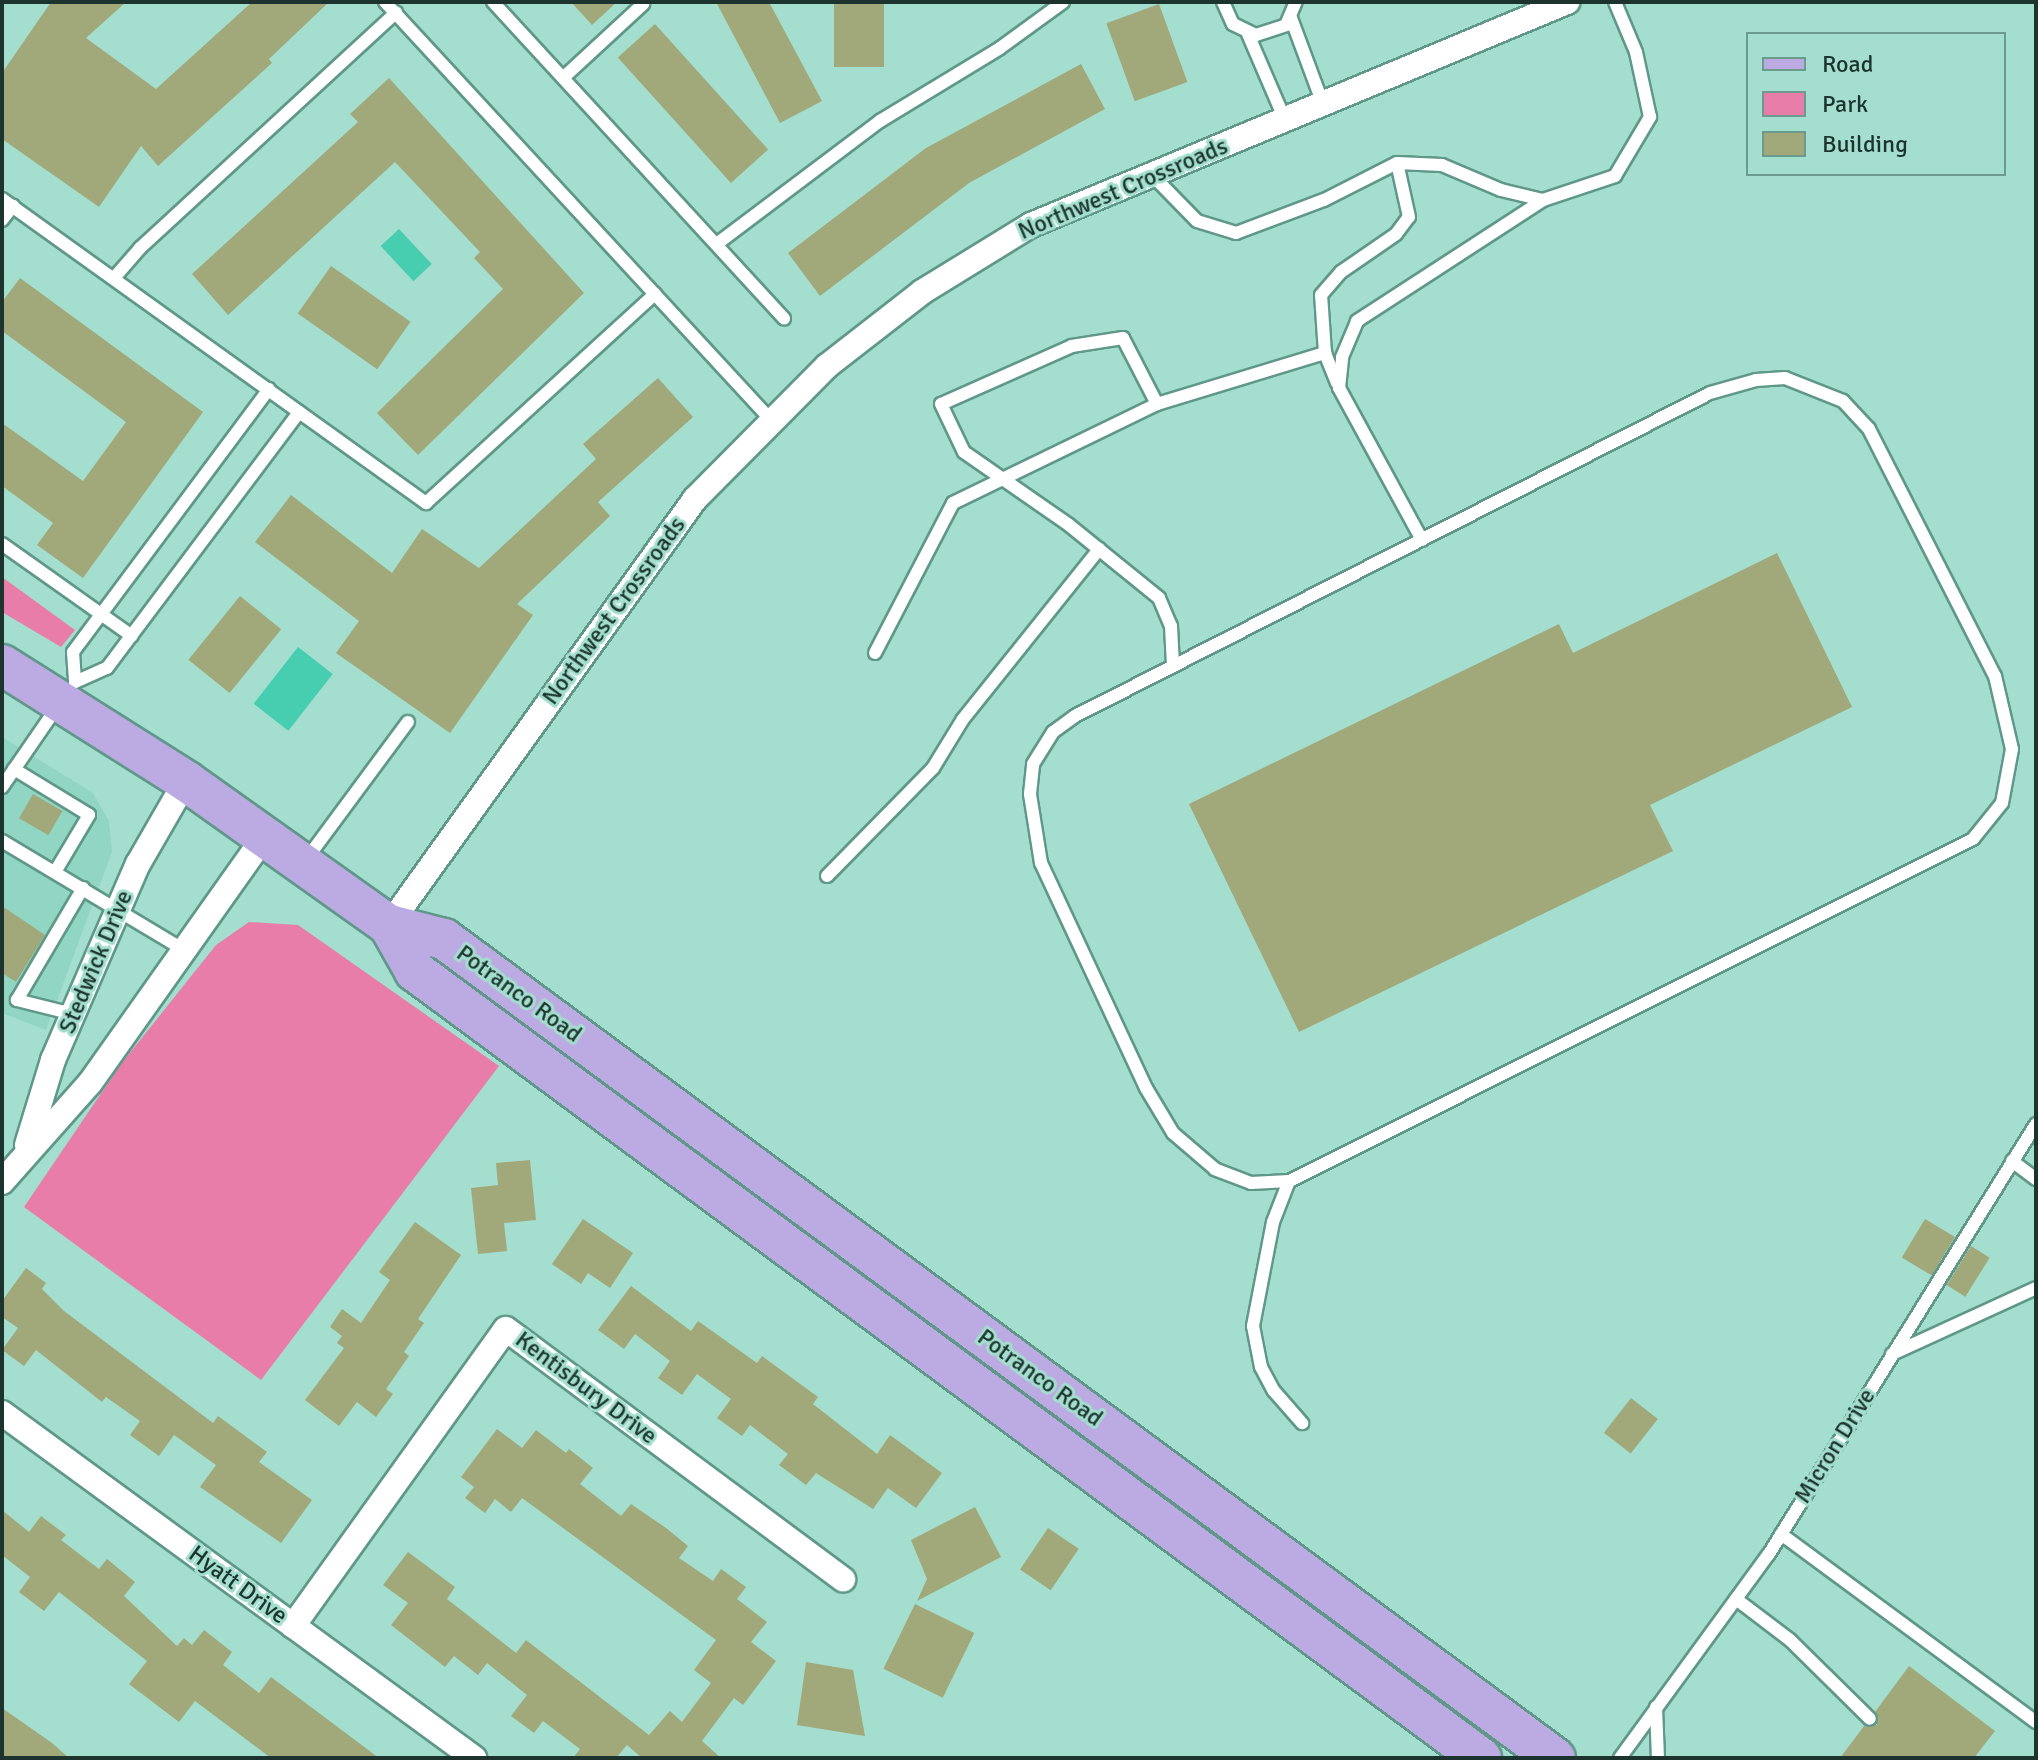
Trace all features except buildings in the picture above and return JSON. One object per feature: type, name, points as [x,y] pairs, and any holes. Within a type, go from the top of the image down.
[{"type":"main road","points":[[2,665],[69,691],[186,781],[389,925]]},
{"type":"main road","name":"Potranco Road","points":[[389,925],[415,971],[1481,1758]]},
{"type":"main road","name":"Potranco Road","points":[[389,925],[444,939],[1555,1758]]},
{"type":"street","name":"Northwest Crossroads","points":[[389,925],[669,533],[771,420],[827,366],[922,292],[1031,225],[1567,2]]},
{"type":"street","name":"Stedwick Drive","points":[[25,1151],[73,1014],[119,909],[186,781]]},
{"type":"street","name":"Stedwick Drive","points":[[2,1182],[25,1151],[90,1083],[265,836]]},
{"type":"street","name":"Kentisbury Drive","points":[[293,1626],[506,1329],[843,1579]]},
{"type":"street","name":"Hyatt Drive","points":[[2,1413],[474,1758]]},
{"type":"lane","points":[[385,2],[771,420]]},
{"type":"lane","points":[[493,2],[784,318]]},
{"type":"lane","points":[[718,243],[880,121],[1000,48],[1063,2]]},
{"type":"lane","points":[[1223,2],[1233,24],[1248,34],[1285,120]]},
{"type":"lane","points":[[1248,34],[1272,33],[1291,18],[1296,2]]},
{"type":"lane","points":[[1339,388],[1342,357],[1357,321],[1543,200],[1615,176],[1650,117],[1636,52],[1615,2]]},
{"type":"lane","points":[[564,77],[643,4]]},
{"type":"lane","points":[[114,278],[140,248],[396,13]]},
{"type":"lane","points":[[1291,18],[1323,104]]},
{"type":"lane","points":[[1152,175],[1197,221],[1236,233],[1324,200],[1397,163],[1442,165],[1501,190],[1543,200]]},
{"type":"lane","points":[[1397,163],[1409,217],[1396,234],[1341,272],[1321,295],[1325,353],[1339,388],[1422,540]]},
{"type":"lane","points":[[2,220],[7,202],[426,503],[655,294]]},
{"type":"lane","points":[[1157,404],[1123,338],[1072,346],[941,404],[964,452],[1006,478],[1159,598],[1171,626],[1173,666]]},
{"type":"lane","points":[[875,653],[953,503],[1157,404],[1325,353]]},
{"type":"lane","points":[[1785,378],[1813,386],[1843,401],[1869,429],[1995,676],[2012,749],[2002,803],[1973,839],[1289,1181],[1251,1183],[1215,1169],[1173,1133],[1146,1088],[1041,863],[1030,794],[1033,764],[1053,732],[1173,666],[1710,393],[1756,380],[1785,378]]},
{"type":"lane","points":[[69,691],[73,652],[269,389]]},
{"type":"lane","points":[[2,787],[69,691],[107,668],[299,412]]},
{"type":"lane","points":[[2,544],[132,636]]},
{"type":"lane","points":[[827,876],[933,768],[963,719],[1099,549]]},
{"type":"lane","points":[[304,864],[408,722]]},
{"type":"lane","points":[[14,769],[89,815],[55,872]]},
{"type":"lane","points":[[2,841],[184,950]]},
{"type":"lane","points":[[73,1014],[17,1000],[83,888]]},
{"type":"lane","name":"Micron Drive","points":[[1620,1758],[1781,1534],[2036,1124]]},
{"type":"lane","points":[[2012,1161],[2036,1179]]},
{"type":"lane","points":[[1289,1181],[1273,1222],[1253,1326],[1261,1367],[1274,1391],[1302,1423]]},
{"type":"lane","points":[[1892,1354],[2036,1288]]},
{"type":"lane","points":[[1781,1534],[2036,1722]]},
{"type":"lane","points":[[1736,1599],[1790,1640],[1870,1719]]},
{"type":"lane","points":[[1656,1707],[1658,1758]]},
{"type":"shaded area","points":[[399,229],[432,264],[413,281],[381,246]]},
{"type":"shaded area","points":[[298,647],[333,674],[288,731],[254,704]]},
{"type":"shaded area","points":[[2,737],[93,793],[109,821],[112,852],[46,1030],[2,1013]]},
{"type":"green space","points":[[2,577],[75,630],[61,647],[2,612]]},
{"type":"green space","points":[[249,922],[298,925],[499,1066],[261,1380],[24,1207],[121,1064],[216,945]]}]
